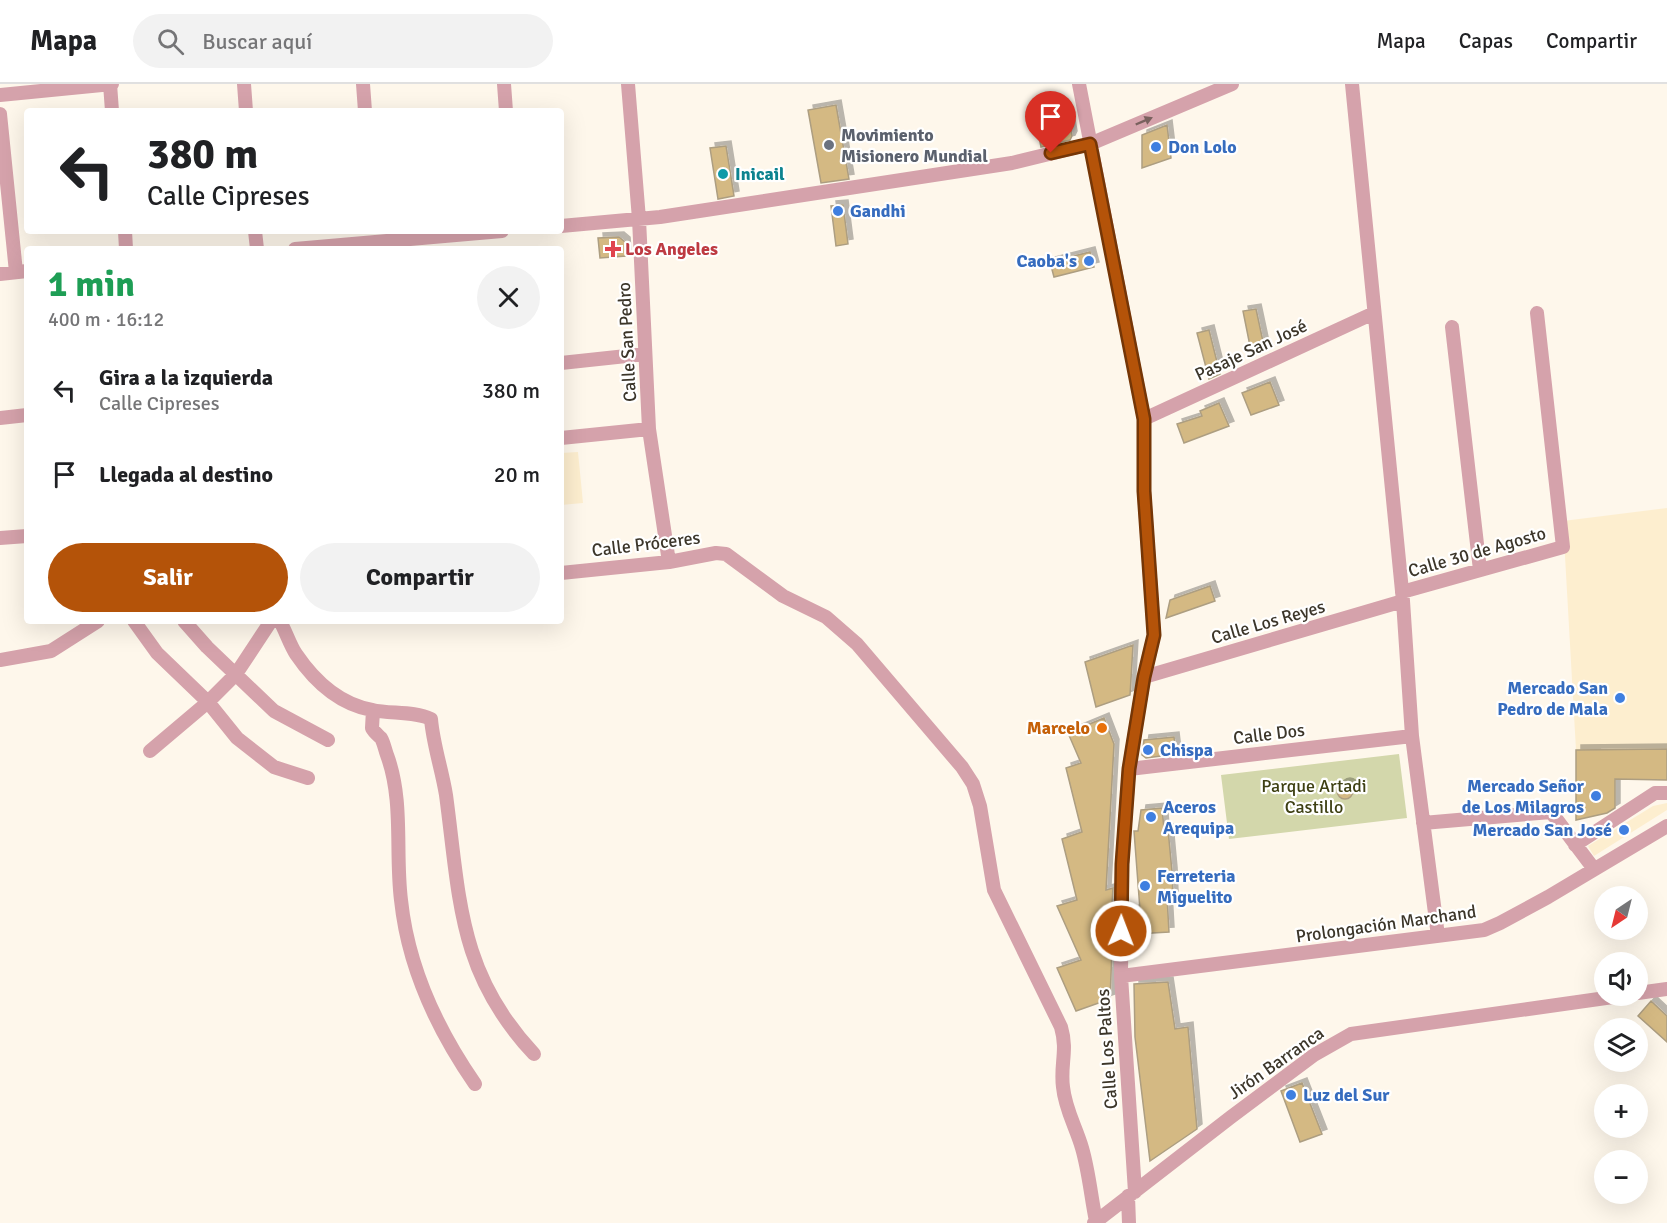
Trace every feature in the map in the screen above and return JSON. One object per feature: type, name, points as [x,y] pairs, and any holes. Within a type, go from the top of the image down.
[{"type":"street","points":[[0,95],[111,84],[112,108]]},
{"type":"street","points":[[244,84],[246,108]]},
{"type":"street","points":[[363,84],[365,108]]},
{"type":"street","points":[[504,84],[506,108]]},
{"type":"street","name":"Calle San Pedro","points":[[628,84],[639,219],[649,429],[669,562]]},
{"type":"street","name":"Calle Los Paltos","points":[[1079,84],[1144,419],[1144,491],[1154,635],[1144,677],[1129,769],[1122,864],[1120,976],[1132,1194],[1129,1223]]},
{"type":"street","points":[[564,226],[639,219],[1012,163],[1090,144],[1232,84]]},
{"type":"street","points":[[1352,84],[1402,597],[1412,735],[1438,936]]},
{"type":"street","points":[[0,114],[21,272],[0,274]]},
{"type":"street","points":[[313,246],[375,236],[426,234]]},
{"type":"street","name":"Pasaje San José","points":[[1144,419],[1374,313]]},
{"type":"street","name":"Calle 30 de Agosto","points":[[1402,597],[1480,570],[1563,547],[1537,313]]},
{"type":"street","points":[[1452,327],[1480,570]]},
{"type":"street","points":[[564,363],[645,354]]},
{"type":"street","points":[[0,418],[24,415]]},
{"type":"street","points":[[564,438],[649,429]]},
{"type":"street","points":[[0,538],[24,536]]},
{"type":"street","name":"Calle Próceres","points":[[564,573],[669,562],[716,553],[726,554],[783,597],[826,617],[857,644],[962,767],[973,784],[980,806],[994,890],[1061,1027],[1065,1051],[1062,1071],[1063,1087],[1082,1148],[1099,1222]]},
{"type":"street","name":"Calle Los Reyes","points":[[1144,677],[1402,597]]},
{"type":"street","points":[[0,660],[51,651],[93,624]]},
{"type":"street","points":[[136,624],[157,653],[208,702],[237,738],[274,767],[308,778]]},
{"type":"street","points":[[187,624],[207,647],[274,711],[328,740]]},
{"type":"street","points":[[150,751],[208,702],[236,674],[270,624]]},
{"type":"street","points":[[281,624],[295,653],[325,688],[349,703],[373,710],[423,715],[431,718],[444,779],[461,914],[472,955],[498,1010],[534,1054]]},
{"type":"street","points":[[373,710],[372,728],[380,738],[394,782],[397,801],[400,899],[412,955],[424,992],[444,1035],[475,1084]]},
{"type":"street","name":"Calle Dos","points":[[1129,769],[1412,735]]},
{"type":"street","points":[[1575,845],[1655,793],[1667,793]]},
{"type":"street","points":[[1423,823],[1551,812],[1593,869]]},
{"type":"street","name":"Prolongación Marchand","points":[[1120,976],[1484,930],[1500,923],[1667,826]]},
{"type":"street","points":[[1648,992],[1667,989]]},
{"type":"street","name":"Jirón Barranca","points":[[1099,1222],[1231,1117],[1314,1055],[1351,1034],[1594,1000]]},
{"type":"shaded area","points":[[578,452],[583,503],[564,505],[564,453]]},
{"type":"shaded area","points":[[1667,508],[1667,749],[1576,750],[1563,521]]},
{"type":"shaded area","name":"Mercado San José","points":[[1667,803],[1667,810],[1594,856],[1588,846],[1653,806]]},
{"type":"green space","name":"Parque Artadi Castillo","points":[[1399,754],[1407,818],[1229,839],[1221,775]]},
{"type":"building","name":"Movimiento Misionero Mundial","points":[[836,105],[849,179],[821,183],[808,110]]},
{"type":"building","points":[[1069,119],[1072,136],[1070,140],[1041,147],[1036,121]]},
{"type":"building","name":"Don Lolo","points":[[1167,125],[1171,158],[1142,168],[1142,135]]},
{"type":"building","name":"Inicail","points":[[726,146],[734,196],[718,199],[710,148]]},
{"type":"building","points":[[843,205],[848,244],[836,246],[831,206]]},
{"type":"building","name":"Los Angeles","points":[[619,237],[625,242],[626,256],[600,258],[598,238]]},
{"type":"building","points":[[1090,252],[1094,267],[1054,277],[1050,262]]},
{"type":"building","points":[[1256,309],[1265,351],[1252,356],[1243,311]]},
{"type":"building","points":[[1209,330],[1220,374],[1209,379],[1197,333]]},
{"type":"building","points":[[1270,382],[1279,405],[1251,415],[1242,393]]},
{"type":"building","points":[[1219,403],[1229,426],[1184,443],[1177,424],[1202,416],[1200,411]]},
{"type":"building","points":[[1210,586],[1215,601],[1166,618],[1170,600]]},
{"type":"building","points":[[1133,645],[1130,695],[1096,707],[1085,662]]},
{"type":"building","points":[[1104,718],[1114,744],[1106,890],[1113,888],[1109,950],[1112,949],[1110,999],[1076,1011],[1057,968],[1081,960],[1057,906],[1077,900],[1062,839],[1082,832],[1066,768],[1081,763],[1068,733]]},
{"type":"building","points":[[1174,737],[1176,754],[1146,758],[1142,755],[1144,740]]},
{"type":"building","name":"Mercado Señor de Los Milagros","points":[[1667,749],[1667,780],[1615,779],[1615,808],[1607,813],[1576,820],[1576,750]]},
{"type":"building","points":[[1345,783],[1353,791],[1345,799],[1337,791]]},
{"type":"building","points":[[1162,808],[1164,829],[1168,829],[1172,872],[1173,896],[1167,897],[1169,932],[1136,934],[1134,910],[1140,910],[1134,831],[1138,831],[1141,810]]},
{"type":"building","points":[[1168,982],[1175,1029],[1188,1027],[1197,1129],[1150,1161],[1135,1037],[1134,984]]},
{"type":"building","points":[[1651,1001],[1667,1016],[1667,1042],[1648,1025],[1648,1018],[1638,1016]]},
{"type":"building","points":[[1302,1083],[1322,1134],[1300,1142],[1281,1091]]},
{"type":"place","name":"Movimiento Misionero Mundial","points":[[829,145]]},
{"type":"place","name":"Don Lolo","points":[[1156,147]]},
{"type":"place","name":"Inicail","points":[[723,174]]},
{"type":"place","name":"Gandhi","points":[[838,211]]},
{"type":"place","name":"Los Angeles","points":[[613,249]]},
{"type":"place","name":"Caoba's","points":[[1089,261]]},
{"type":"place","name":"Mercado San Pedro de Mala","points":[[1620,698]]},
{"type":"place","name":"Marcelo","points":[[1102,728]]},
{"type":"place","name":"Chispa","points":[[1148,750]]},
{"type":"place","name":"Mercado Señor de Los Milagros","points":[[1596,796]]},
{"type":"place","name":"Aceros Arequipa","points":[[1151,817]]},
{"type":"place","name":"Mercado San José","points":[[1624,830]]},
{"type":"place","name":"Ferreteria Miguelito","points":[[1145,886]]},
{"type":"place","name":"Luz del Sur","points":[[1291,1095]]},
{"type":"route","points":[[1051,153],[1090,144],[1144,419],[1144,491],[1154,635],[1144,677],[1129,769],[1122,864],[1121,931]]}]
